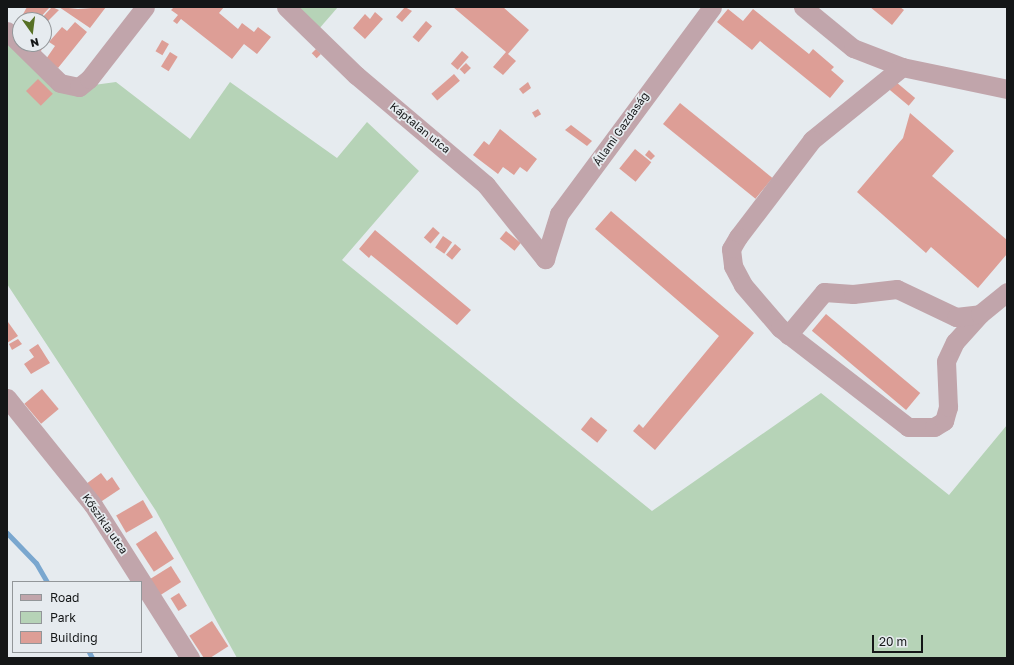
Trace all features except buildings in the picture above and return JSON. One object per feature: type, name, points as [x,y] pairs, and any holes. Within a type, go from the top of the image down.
[{"type":"street","points":[[7,31],[60,83],[79,87],[89,79],[145,7]]},
{"type":"street","name":"Káptalan utca","points":[[286,7],[356,75],[486,185],[545,259]]},
{"type":"street","name":"Állami Gazdaság","points":[[545,259],[559,214],[712,7]]},
{"type":"street","points":[[803,7],[853,48],[902,67],[1007,89]]},
{"type":"street","points":[[902,67],[812,140],[731,250],[733,266],[743,285],[788,335],[898,422],[922,430],[944,421],[948,407],[946,362],[955,342],[980,314],[1007,292]]},
{"type":"street","points":[[788,335],[816,298],[824,292],[836,290],[852,294],[897,289],[956,317],[980,314]]},
{"type":"street","name":"Kőszikla utca","points":[[7,398],[93,505],[141,581]]},
{"type":"street","name":"Kőszikla utca","points":[[142,582],[190,658]]},
{"type":"green space","points":[[295,7],[338,7],[318,30]]},
{"type":"green space","points":[[7,41],[12,45],[12,52],[20,52],[64,89],[116,82],[190,139],[230,82],[337,158],[367,122],[419,171],[342,260],[652,511],[821,393],[949,495],[1007,425],[1007,658],[237,658],[156,511],[7,284]]},
{"type":"waterway","points":[[7,533],[36,563],[46,581]]},
{"type":"waterway","points":[[90,653],[92,658]]}]
